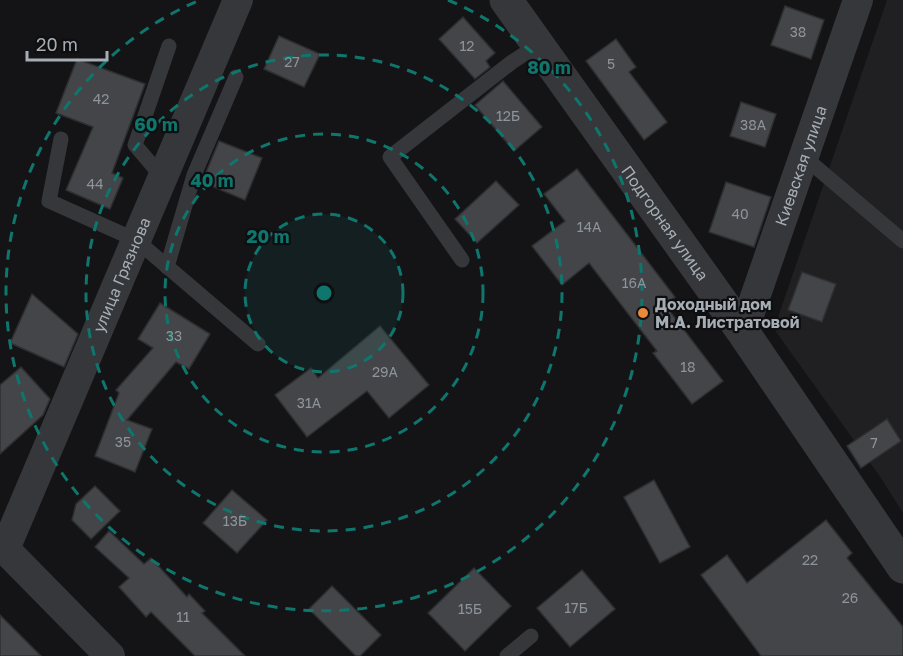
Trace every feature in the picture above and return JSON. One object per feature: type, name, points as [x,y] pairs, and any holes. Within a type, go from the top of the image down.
[{"type":"street","name":"улица Грязнова","points":[[2,548],[238,0]]},
{"type":"street","name":"Подгорная улица","points":[[506,0],[743,333],[903,567]]},
{"type":"street","name":"Киевская улица","points":[[743,333],[858,0]]},
{"type":"street","points":[[2,548],[110,656]]},
{"type":"lane","points":[[462,260],[390,157],[512,62],[538,45]]},
{"type":"lane","points":[[163,178],[135,145],[169,46]]},
{"type":"lane","points":[[167,267],[194,175],[236,77]]},
{"type":"lane","points":[[61,139],[49,201],[136,240],[258,344]]},
{"type":"lane","points":[[804,157],[903,241]]},
{"type":"lane","points":[[507,656],[531,636]]},
{"type":"shaded area","points":[[887,0],[903,0],[903,513],[881,478],[774,329]]},
{"type":"building","points":[[785,6],[824,20],[811,59],[771,45]]},
{"type":"building","points":[[463,17],[495,53],[486,61],[490,67],[475,79],[439,39]]},
{"type":"building","points":[[279,36],[320,54],[304,87],[264,69]]},
{"type":"building","points":[[616,39],[636,67],[629,72],[667,122],[644,140],[586,61]]},
{"type":"building","points":[[77,59],[145,84],[112,173],[123,178],[110,209],[66,190],[93,127],[56,113]]},
{"type":"building","points":[[503,81],[542,127],[514,151],[475,105]]},
{"type":"building","points":[[741,102],[776,114],[765,147],[730,136]]},
{"type":"building","points":[[219,141],[262,158],[245,200],[202,182]]},
{"type":"building","points":[[577,169],[675,297],[665,305],[723,381],[692,404],[653,353],[657,351],[589,263],[562,285],[532,246],[565,221],[544,194]]},
{"type":"building","points":[[496,181],[519,205],[477,243],[455,219]]},
{"type":"building","points":[[726,182],[771,197],[754,247],[709,232]]},
{"type":"building","points":[[802,272],[836,284],[822,322],[788,310]]},
{"type":"building","points":[[32,294],[78,334],[64,367],[10,343]]},
{"type":"building","points":[[160,303],[210,334],[189,369],[176,362],[127,420],[152,429],[135,472],[95,456],[119,393],[116,390],[153,348],[138,339]]},
{"type":"building","points":[[380,326],[429,385],[389,418],[367,391],[307,437],[275,395],[311,368],[318,378]]},
{"type":"building","points":[[21,367],[50,399],[43,415],[0,454],[0,385]]},
{"type":"building","points":[[887,419],[901,441],[861,468],[847,446]]},
{"type":"building","points":[[654,480],[690,547],[660,563],[624,497]]},
{"type":"building","points":[[95,486],[120,511],[91,539],[72,520],[76,504]]},
{"type":"building","points":[[232,490],[267,520],[237,553],[203,523]]},
{"type":"building","points":[[826,520],[852,553],[847,558],[903,627],[903,656],[761,656],[701,575],[727,555],[747,583]]},
{"type":"building","points":[[109,531],[144,564],[151,558],[187,597],[189,594],[205,611],[202,613],[245,656],[195,656],[151,612],[146,617],[119,587],[129,578],[95,547]]},
{"type":"building","points":[[474,568],[511,606],[465,651],[428,613]]},
{"type":"building","points":[[582,570],[615,609],[570,647],[537,608]]},
{"type":"building","points":[[332,586],[381,635],[360,656],[356,656],[309,609]]},
{"type":"building","points":[[0,615],[41,656],[0,656]]},
{"type":"place","name":"Доходный дом М.А. Листратовой","points":[[643,313]]}]
